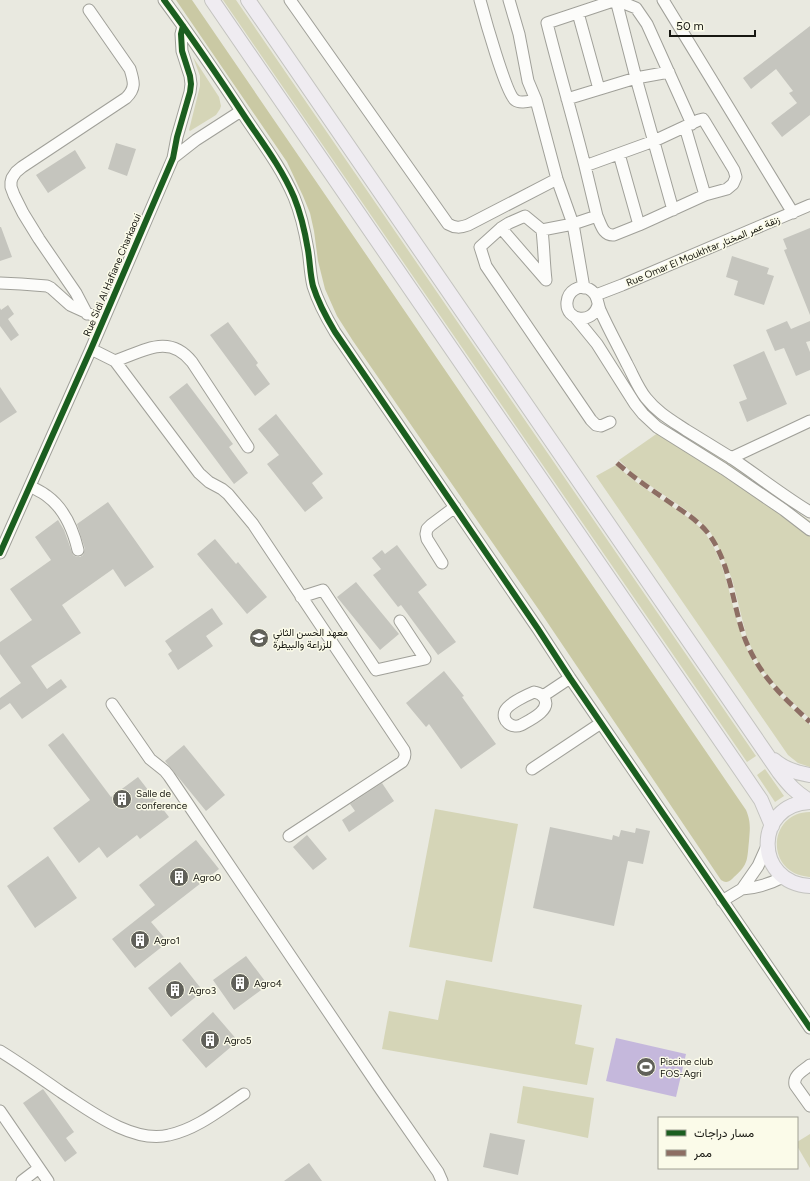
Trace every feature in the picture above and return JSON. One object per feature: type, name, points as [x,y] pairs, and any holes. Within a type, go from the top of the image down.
[{"type":"main road","points":[[212,0],[761,800],[772,826]]},
{"type":"main road","points":[[248,0],[787,784],[797,794],[810,802]]},
{"type":"main road","points":[[767,755],[786,768],[810,775]]},
{"type":"main road","points":[[810,802],[790,806],[779,814],[769,832],[767,846],[775,869],[783,877],[796,884],[810,886]]},
{"type":"street","points":[[164,0],[280,169],[294,198],[304,230],[313,285],[326,317],[335,332],[810,1028]]},
{"type":"street","points":[[290,0],[448,224],[461,228],[557,179]]},
{"type":"street","points":[[480,0],[503,74],[512,97],[518,102],[536,100]]},
{"type":"street","points":[[509,0],[519,34],[528,81],[536,100],[557,179],[573,224],[584,288]]},
{"type":"street","points":[[585,166],[654,141],[702,119],[734,170],[736,178],[733,184],[727,189],[705,195],[639,226],[614,235],[605,233],[597,216],[574,121],[547,23],[616,0]]},
{"type":"street","points":[[673,210],[616,0],[636,8],[647,24],[669,72],[689,126],[705,195]]},
{"type":"street","points":[[664,0],[793,213]]},
{"type":"street","points":[[87,314],[76,292],[39,239],[24,213],[14,195],[11,182],[16,172],[43,152],[70,136],[126,98],[132,92],[134,87],[134,79],[130,69],[89,10]]},
{"type":"street","points":[[578,13],[600,89]]},
{"type":"street","name":"Rue Sidi Al Hafiane Charkaoui","points":[[0,553],[91,350],[173,158],[191,84],[182,51],[181,34],[183,26]]},
{"type":"street","points":[[567,99],[636,78],[669,72]]},
{"type":"street","points":[[173,158],[201,136],[241,111]]},
{"type":"street","points":[[619,154],[639,226]]},
{"type":"street","name":"Rue Omar El Moukhtar زنقة عمر المختار","points":[[597,300],[622,285],[810,205]]},
{"type":"street","points":[[500,228],[546,280],[544,262],[545,250],[542,230],[525,216],[500,228],[480,248],[486,266],[591,420],[596,425],[601,426],[610,422]]},
{"type":"street","points":[[542,230],[573,224],[597,216]]},
{"type":"street","points":[[0,284],[47,286],[70,305],[103,320]]},
{"type":"street","points":[[810,512],[731,458],[665,416],[652,405],[639,387],[608,327],[597,300],[590,290],[584,288],[575,289],[570,293],[567,308],[570,313],[597,344],[643,414],[657,427],[724,469],[784,510],[810,530]]},
{"type":"street","points":[[575,317],[580,319],[589,317],[594,313],[597,300]]},
{"type":"street","points":[[115,361],[153,347],[171,346],[179,350],[192,362],[248,447]]},
{"type":"street","points":[[91,350],[115,361],[199,473],[209,482],[222,488],[237,504],[252,524],[406,754],[402,762],[288,836]]},
{"type":"street","points":[[731,458],[810,421]]},
{"type":"street","points":[[30,486],[47,496],[59,507],[68,520],[78,550]]},
{"type":"street","points":[[442,563],[427,539],[427,529],[455,507]]},
{"type":"street","points":[[301,597],[323,590],[376,670],[425,659],[400,621]]},
{"type":"street","points":[[543,696],[570,678]]},
{"type":"street","points":[[112,704],[150,758],[169,776],[379,1088],[438,1172],[442,1181]]},
{"type":"street","points":[[532,769],[601,723]]},
{"type":"street","points":[[722,901],[742,888],[758,866],[767,846]]},
{"type":"street","points":[[742,888],[767,885],[783,877]]},
{"type":"street","points":[[0,1051],[95,1114],[133,1132],[149,1136],[160,1137],[183,1131],[200,1123],[244,1094]]},
{"type":"street","points":[[810,1065],[796,1077],[794,1081],[795,1085],[810,1106]]},
{"type":"street","points":[[0,1111],[48,1181]]},
{"type":"street","points":[[22,1181],[39,1168]]},
{"type":"green space","points":[[176,0],[192,0],[746,810],[750,825],[747,857],[745,865],[730,881],[725,882],[721,880],[539,610],[337,316],[325,289],[318,261],[310,213],[287,162]]},
{"type":"green space","points":[[223,0],[236,0],[756,756],[747,762]]},
{"type":"green space","points":[[193,57],[219,97],[221,106],[216,115],[190,131],[200,86],[200,76]]},
{"type":"green space","points":[[665,428],[696,443],[732,466],[810,521],[810,719],[762,670],[747,638],[732,579],[717,544],[709,530],[689,512],[633,474],[619,460]]},
{"type":"green space","points":[[616,465],[642,486],[690,519],[707,536],[720,560],[743,639],[755,665],[789,706],[810,725],[810,767],[798,763],[788,755],[596,476]]},
{"type":"green space","points":[[765,769],[784,796],[775,802],[757,775]]},
{"type":"green space","points":[[435,809],[518,824],[492,962],[409,947]]},
{"type":"green space","points":[[810,812],[809,877],[794,873],[784,865],[778,855],[777,843],[779,832],[786,822],[796,815]]},
{"type":"green space","points":[[446,980],[582,1005],[575,1044],[594,1048],[587,1085],[382,1049],[389,1011],[438,1020]]},
{"type":"green space","points":[[523,1086],[594,1098],[588,1138],[517,1123]]},
{"type":"green space","points":[[810,1134],[810,1168],[798,1148],[798,1141]]},
{"type":"shaded area","name":"Piscine club FOS-Agri","points":[[616,1038],[686,1054],[676,1097],[606,1081]]},
{"type":"building","points":[[810,26],[810,115],[782,137],[771,123],[797,103],[789,93],[793,91],[776,69],[751,89],[743,78]]},
{"type":"building","points":[[116,143],[136,149],[127,176],[108,169]]},
{"type":"building","points":[[75,150],[86,168],[48,193],[36,175]]},
{"type":"building","points":[[0,227],[12,257],[0,261]]},
{"type":"building","points":[[810,228],[810,315],[784,250],[787,249],[783,239]]},
{"type":"building","points":[[732,256],[769,268],[767,274],[774,276],[764,305],[734,295],[738,281],[726,277]]},
{"type":"building","points":[[8,305],[14,314],[8,319],[19,335],[11,341],[0,326],[0,308],[1,310]]},
{"type":"building","points":[[787,321],[791,329],[810,321],[810,341],[806,342],[810,352],[810,370],[796,376],[784,348],[775,351],[766,330]]},
{"type":"building","points":[[228,322],[258,363],[256,365],[270,384],[255,396],[210,335]]},
{"type":"building","points":[[764,351],[787,404],[747,422],[739,402],[747,399],[733,365]]},
{"type":"building","points":[[187,383],[233,444],[229,447],[248,473],[234,484],[169,397]]},
{"type":"building","points":[[0,387],[17,412],[0,423]]},
{"type":"building","points":[[276,414],[323,474],[312,483],[323,498],[305,512],[267,464],[279,455],[258,429]]},
{"type":"building","points":[[108,502],[154,567],[125,587],[113,569],[62,605],[81,633],[31,666],[47,689],[61,679],[67,687],[22,719],[10,703],[0,710],[0,698],[21,683],[0,654],[0,642],[32,620],[10,589],[51,560],[35,537],[58,520],[64,530],[73,555],[80,557],[83,555],[85,549],[77,524]]},
{"type":"building","points":[[215,539],[236,564],[238,562],[267,597],[247,614],[197,554]]},
{"type":"building","points":[[397,545],[427,585],[418,592],[456,642],[438,655],[401,605],[398,607],[373,575],[381,569],[372,558],[382,550],[385,554]]},
{"type":"building","points":[[356,582],[399,634],[380,650],[337,597]]},
{"type":"building","points":[[212,608],[223,624],[206,636],[213,646],[178,670],[168,654],[172,651],[165,641]]},
{"type":"building","points":[[444,671],[464,696],[462,697],[496,744],[461,769],[429,724],[426,727],[406,703]]},
{"type":"building","name":"Salle de conference","points":[[63,733],[111,797],[138,777],[169,817],[140,839],[137,835],[107,858],[99,847],[79,863],[53,828],[90,800],[48,745]]},
{"type":"building","points":[[184,745],[225,795],[206,811],[165,761]]},
{"type":"building","points":[[382,783],[394,801],[349,832],[342,820],[355,811],[350,804]]},
{"type":"building","points":[[550,827],[612,840],[613,835],[619,837],[621,830],[635,833],[636,828],[650,831],[643,864],[628,861],[614,926],[533,908]]},
{"type":"building","points":[[307,835],[327,859],[313,870],[293,847]]},
{"type":"building","name":"Agro0","points":[[196,840],[219,869],[151,922],[168,942],[135,968],[112,939],[155,905],[139,885]]},
{"type":"building","points":[[48,856],[77,898],[35,928],[7,886]]},
{"type":"building","name":"Agro4","points":[[246,956],[268,985],[234,1010],[213,980]]},
{"type":"building","name":"Agro3","points":[[180,962],[203,991],[171,1017],[148,988]]},
{"type":"building","name":"Agro5","points":[[213,1012],[238,1041],[206,1068],[182,1040]]},
{"type":"building","points":[[43,1089],[74,1132],[66,1138],[77,1153],[65,1162],[23,1103]]},
{"type":"building","points":[[490,1133],[525,1140],[518,1175],[483,1167]]},
{"type":"building","points":[[309,1163],[322,1181],[284,1181]]},
{"type":"marked path","points":[[617,463],[638,480],[693,518],[708,533],[722,558],[745,639],[757,664],[781,694],[810,722]]},
{"type":"cycle path","points":[[164,0],[266,148],[289,187],[302,223],[308,250],[313,286],[322,309],[335,332],[810,1028]]},
{"type":"cycle path","points":[[0,553],[91,349],[173,158],[191,84],[182,51],[181,34],[183,26]]},
{"type":"place","name":"معهد الحسن الثاني للزراعة والبيطرة","points":[[259,638]]},
{"type":"place","name":"Salle de conference","points":[[122,799]]},
{"type":"place","name":"Agro0","points":[[179,877]]},
{"type":"place","name":"Agro1","points":[[140,940]]},
{"type":"place","name":"Agro4","points":[[240,983]]},
{"type":"place","name":"Agro3","points":[[175,990]]},
{"type":"place","name":"Agro5","points":[[210,1040]]},
{"type":"place","name":"Piscine club FOS-Agri","points":[[646,1067]]}]
